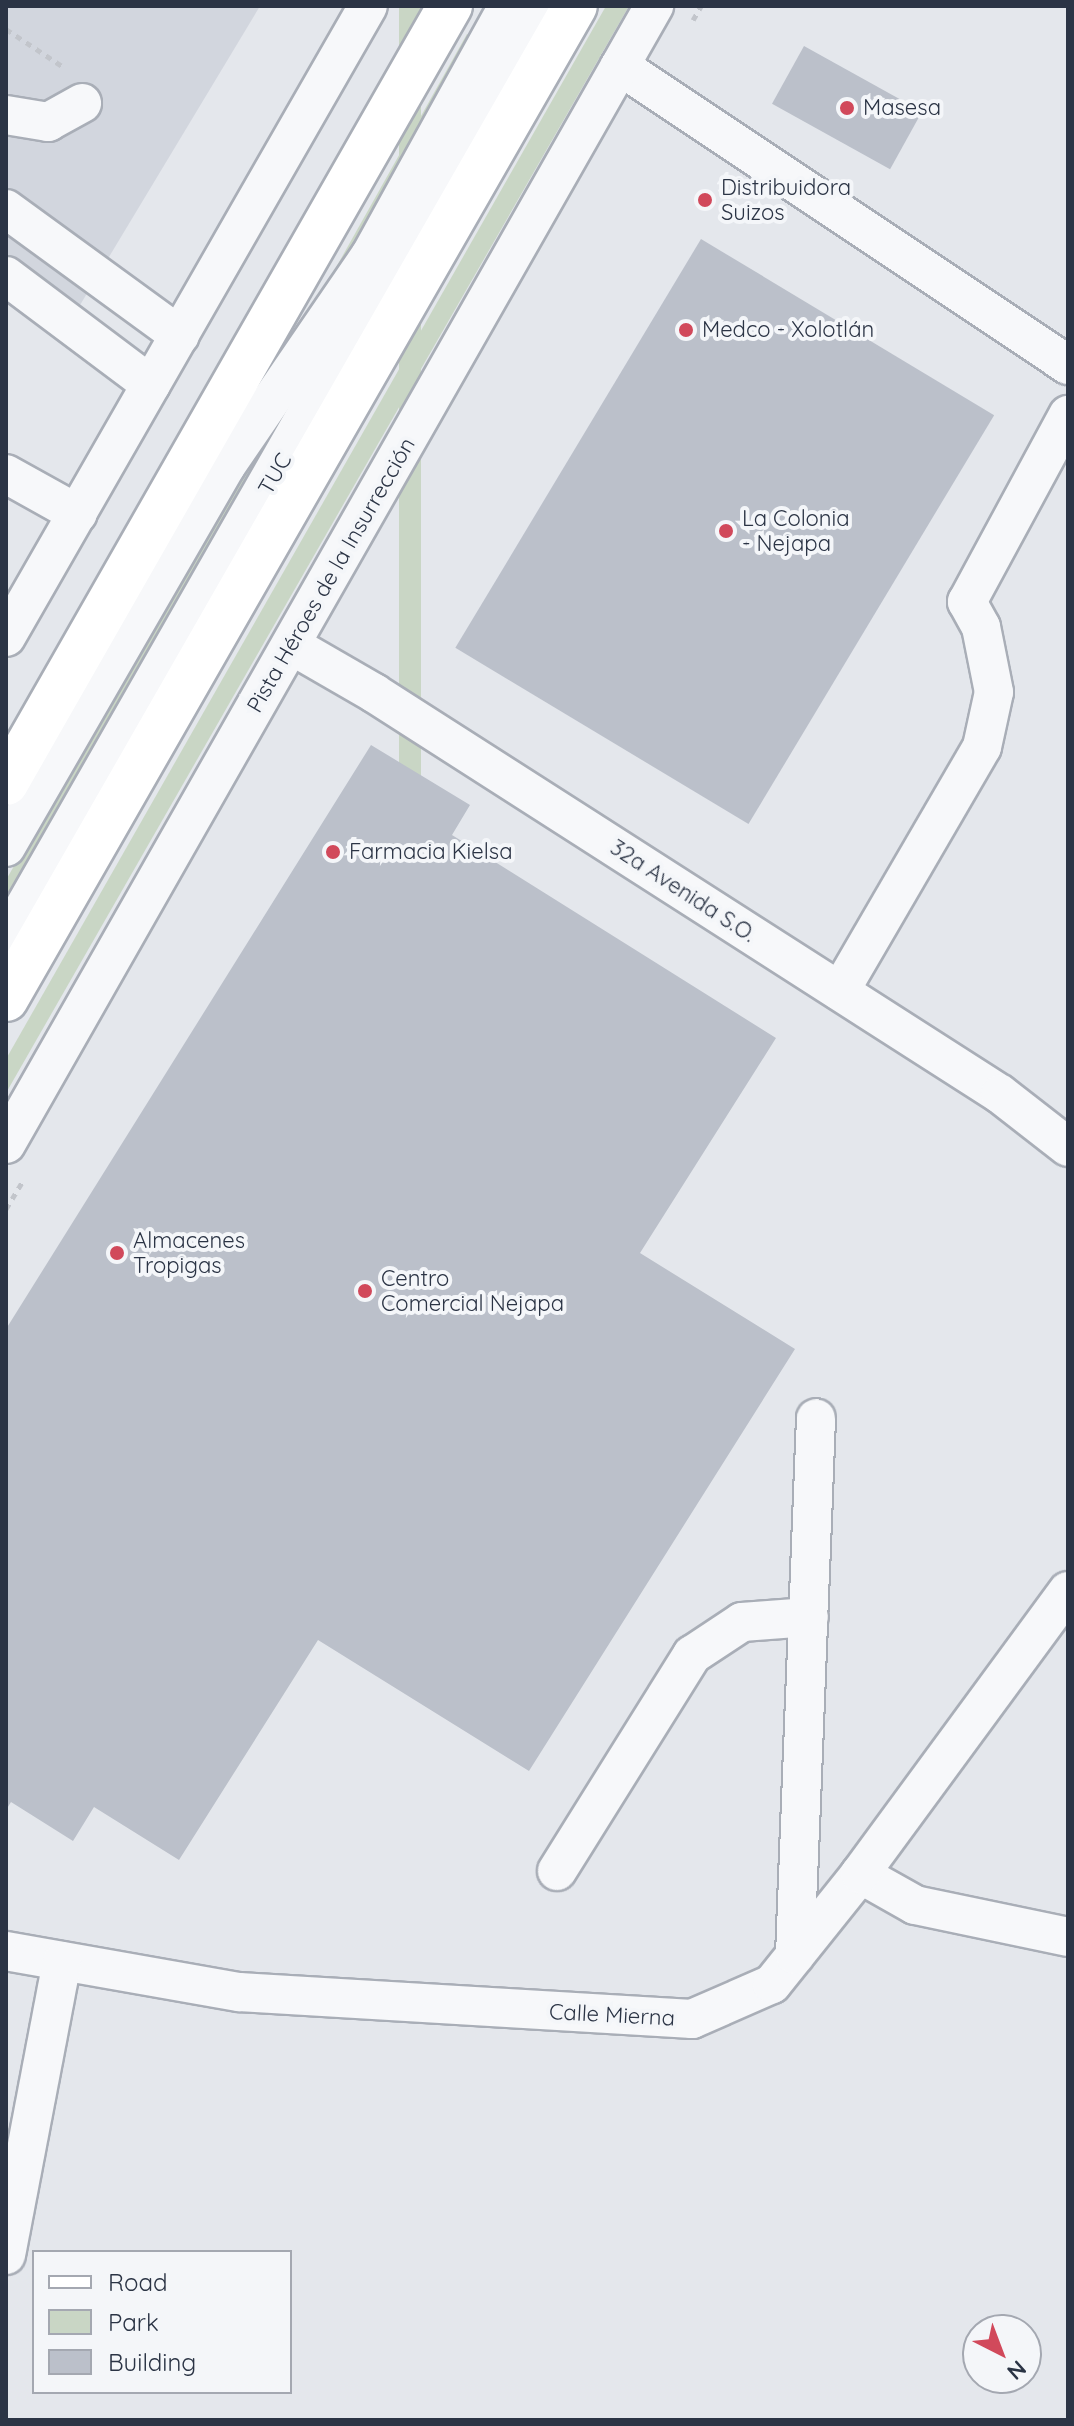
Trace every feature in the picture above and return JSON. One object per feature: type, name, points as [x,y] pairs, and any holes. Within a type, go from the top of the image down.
[{"type":"main road","points":[[6,783],[450,6]]},
{"type":"main road","points":[[6,999],[575,6]]},
{"type":"street","points":[[6,637],[368,6]]},
{"type":"street","name":"TUC","points":[[6,847],[226,466],[370,256],[508,6]]},
{"type":"street","name":"TUC","points":[[6,939],[540,6]]},
{"type":"street","name":"Pista Héroes de la Insurrección","points":[[6,1144],[654,6]]},
{"type":"street","points":[[620,66],[1068,365]]},
{"type":"street","points":[[6,115],[48,122],[76,87]]},
{"type":"street","points":[[6,209],[180,336]]},
{"type":"street","points":[[6,276],[151,385]]},
{"type":"street","points":[[840,991],[982,747],[994,692],[981,627],[967,602],[1068,415]]},
{"type":"street","points":[[6,474],[78,514]]},
{"type":"street","name":"32a Avenida S.O.","points":[[291,645],[1000,1094],[1068,1147]]},
{"type":"street","points":[[795,1955],[816,1418]]},
{"type":"street","name":"Calle Mierna","points":[[6,1951],[239,1992],[692,2019],[772,1984],[860,1874],[1068,1591]]},
{"type":"street","points":[[557,1871],[692,1655],[742,1622],[809,1617]]},
{"type":"street","points":[[860,1874],[915,1905],[1068,1937]]},
{"type":"street","points":[[6,2255],[62,1961]]},
{"type":"path","points":[[6,29],[76,87]]},
{"type":"shaded area","points":[[6,6],[260,6],[65,330],[6,287]]},
{"type":"green space","points":[[399,6],[421,6],[421,798],[399,798]]},
{"type":"green space","points":[[606,6],[629,6],[6,1093],[6,1059]]},
{"type":"green space","points":[[467,34],[480,42],[274,378]]},
{"type":"green space","points":[[377,269],[6,914],[6,880],[252,450]]},
{"type":"building","name":"Masesa","points":[[804,46],[922,111],[890,169],[772,104]]},
{"type":"building","name":"La Colonia - Nejapa","points":[[701,239],[994,415],[748,824],[455,648]]},
{"type":"building","name":"Centro Comercial Nejapa","points":[[371,745],[470,805],[452,835],[776,1038],[640,1253],[795,1349],[529,1771],[318,1640],[179,1860],[94,1807],[73,1841],[11,1802],[6,1810],[6,1329]]},
{"type":"place","name":"Masesa","points":[[847,108]]},
{"type":"place","name":"Distribuidora Suizos","points":[[705,200]]},
{"type":"place","name":"Medco - Xolotlán","points":[[686,330]]},
{"type":"place","name":"La Colonia - Nejapa","points":[[726,531]]},
{"type":"place","name":"Farmacia Kielsa","points":[[333,852]]},
{"type":"place","name":"Almacenes Tropigas","points":[[117,1253]]},
{"type":"place","name":"Centro Comercial Nejapa","points":[[365,1291]]}]
